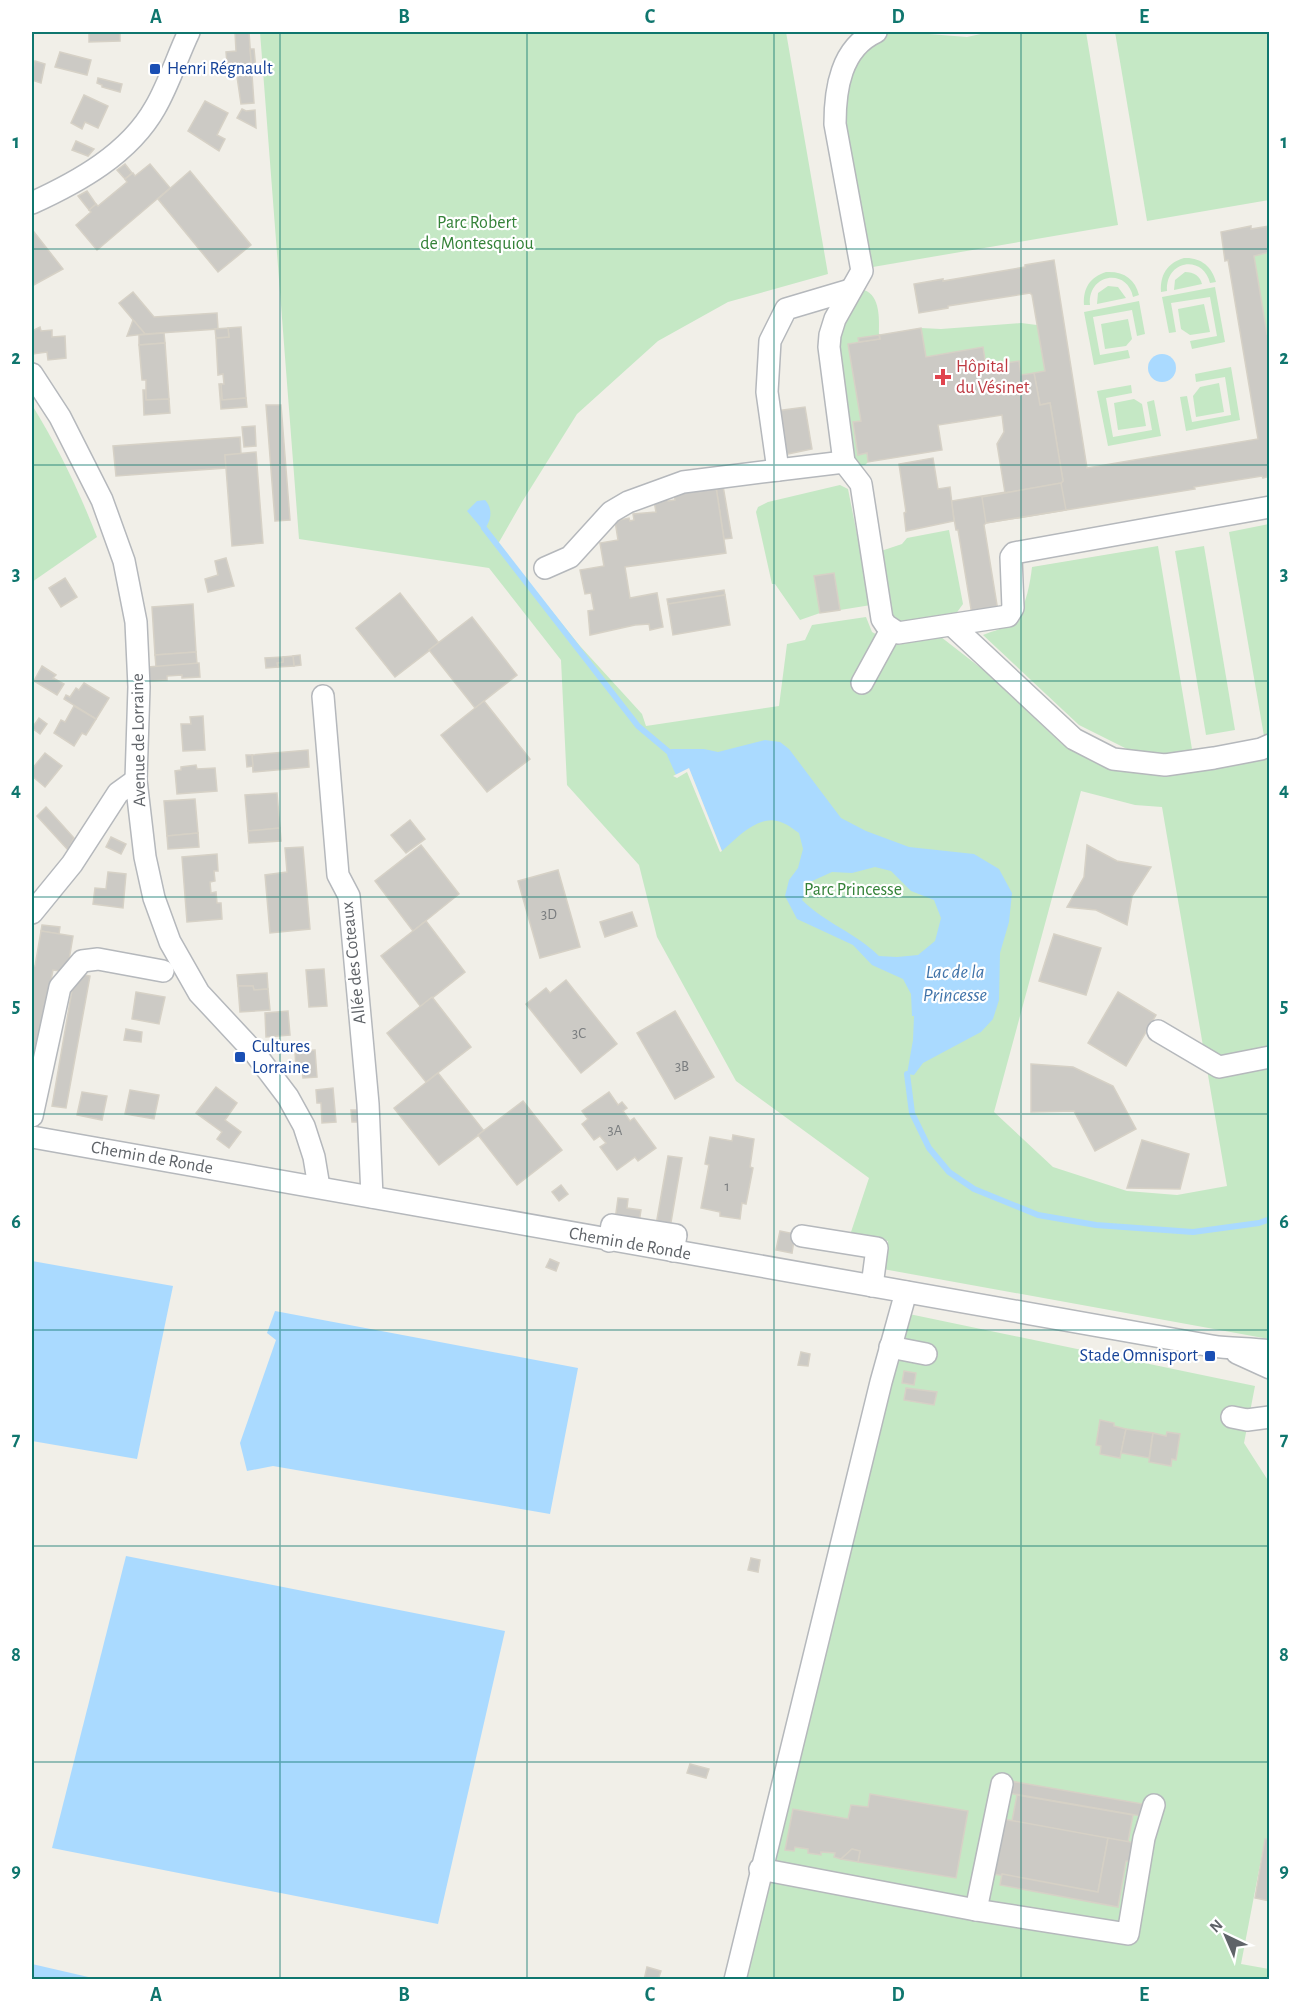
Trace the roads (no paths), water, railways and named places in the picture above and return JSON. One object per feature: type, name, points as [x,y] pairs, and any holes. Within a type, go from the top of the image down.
[{"type":"street","points":[[876,32],[862,41],[849,57],[838,79],[835,124],[862,271],[836,319],[830,335],[829,347],[844,462],[861,484],[882,619],[891,630],[898,633],[1008,616],[1013,608],[1011,557],[1014,553],[1269,507]]},
{"type":"street","points":[[32,203],[90,172],[133,136],[155,107],[182,35]]},
{"type":"street","points":[[778,470],[768,404],[770,341],[786,309],[850,290]]},
{"type":"street","name":"Avenue de Lorraine","points":[[32,374],[60,417],[102,500],[124,561],[136,622],[139,687],[136,780],[145,857],[154,898],[170,942],[199,993],[247,1045],[288,1097],[304,1126],[314,1157],[319,1187]]},
{"type":"street","points":[[545,568],[570,557],[611,512],[628,502],[682,482],[844,462]]},
{"type":"street","points":[[953,626],[1074,738],[1113,759],[1165,765],[1261,749],[1269,745]]},
{"type":"street","points":[[862,683],[891,630]]},
{"type":"street","name":"Allée des Coteaux","points":[[323,696],[338,875],[349,896],[368,1104],[372,1197]]},
{"type":"street","points":[[32,913],[72,864],[118,793],[136,780]]},
{"type":"street","points":[[32,1116],[60,987],[76,967],[82,961],[98,959],[163,971]]},
{"type":"street","points":[[1158,1031],[1220,1067],[1269,1058]]},
{"type":"street","name":"Chemin de Ronde","points":[[32,1137],[609,1241],[1229,1348],[1245,1347],[1269,1351]]},
{"type":"street","points":[[802,1236],[877,1248],[872,1286]]},
{"type":"street","points":[[735,1980],[760,1869],[890,1347],[906,1292]]},
{"type":"street","points":[[890,1347],[926,1354]]},
{"type":"street","name":"Chemin de Ronde","points":[[1229,1348],[1269,1368]]},
{"type":"street","points":[[1232,1417],[1247,1420],[1269,1417]]},
{"type":"street","points":[[976,1910],[1002,1784]]},
{"type":"street","points":[[760,1869],[976,1910],[1128,1934],[1144,1838],[1154,1804]]},
{"type":"water","points":[[1162,354],[1172,358],[1176,368],[1172,378],[1162,382],[1152,378],[1148,368],[1152,358]]},
{"type":"water","points":[[485,500],[488,503],[490,515],[483,530],[467,511],[477,501]]},
{"type":"water","name":"Lac de la Princesse","points":[[765,740],[780,742],[789,749],[841,818],[866,831],[909,847],[974,854],[999,869],[1012,893],[1009,922],[1000,953],[999,1000],[993,1019],[981,1032],[923,1063],[914,1075],[907,1074],[913,1040],[914,1016],[912,1016],[911,994],[903,979],[872,965],[853,945],[797,919],[785,896],[789,880],[798,868],[803,849],[799,833],[783,823],[774,820],[766,821],[742,833],[722,851],[689,769],[676,775],[667,755],[671,749],[704,749],[718,752]],"holes":[[[875,867],[891,871],[911,891],[934,900],[941,918],[935,941],[918,955],[879,956],[802,900],[810,882],[832,872],[852,873]]]},
{"type":"water","points":[[32,1261],[173,1286],[137,1459],[32,1441]]},
{"type":"water","points":[[275,1311],[578,1368],[550,1514],[273,1466],[247,1471],[240,1443],[276,1340],[267,1333]]},
{"type":"water","points":[[126,1556],[505,1631],[438,1924],[52,1848]]},
{"type":"water","points":[[32,1964],[97,1979],[32,1979]]},
{"type":"waterway","points":[[484,528],[638,726],[669,752]]},
{"type":"waterway","points":[[907,1074],[912,1113],[929,1148],[949,1172],[974,1189],[1038,1215],[1096,1225],[1193,1232],[1259,1223],[1270,1219]]},
{"type":"place","name":"Henri Régnault","points":[[155,69]]},
{"type":"place","name":"Hôpital du Vésinet","points":[[943,377]]},
{"type":"place","name":"Cultures Lorraine","points":[[240,1057]]},
{"type":"place","name":"Stade Omnisport","points":[[1210,1356]]},
{"type":"park label","name":"Parc Robert de Montesquiou","points":[[477,233]]},
{"type":"park label","name":"Parc Princesse","points":[[853,890]]}]
